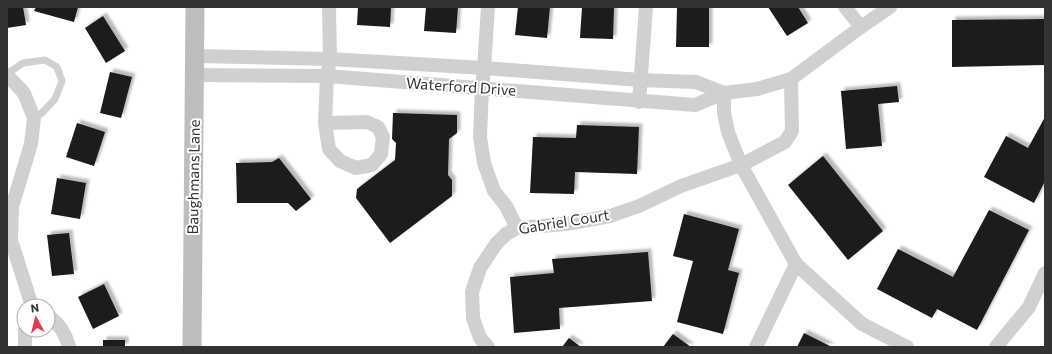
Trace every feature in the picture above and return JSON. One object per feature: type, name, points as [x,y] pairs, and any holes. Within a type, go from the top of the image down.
[{"type":"main road","name":"Baughmans Lane","points":[[192,347],[195,7]]},
{"type":"street","points":[[325,123],[327,76],[330,59],[329,7]]},
{"type":"street","points":[[488,7],[480,137],[484,163],[494,191],[506,206],[517,228]]},
{"type":"street","points":[[639,102],[646,7]]},
{"type":"street","points":[[845,7],[861,27]]},
{"type":"street","name":"Waterford Drive","points":[[195,75],[327,76],[639,102],[695,105],[724,93],[758,89],[791,79],[890,7]]},
{"type":"street","name":"Waterford Drive","points":[[195,56],[330,59],[484,68],[640,80],[696,82],[724,93]]},
{"type":"street","points":[[7,74],[24,92],[34,118],[32,144],[12,207],[11,240],[29,298]]},
{"type":"street","name":"Gabriel Court","points":[[488,347],[480,338],[473,318],[472,292],[480,268],[496,244],[506,234],[517,228],[566,224],[610,216],[639,206],[681,186],[741,166],[785,142],[792,131],[791,79]]},
{"type":"street","points":[[724,93],[724,113],[728,132],[741,166],[796,264],[862,324],[907,347]]},
{"type":"street","points":[[756,347],[796,264]]},
{"type":"street","points":[[996,347],[1029,307],[1045,273]]},
{"type":"street","points":[[56,323],[66,335],[69,347]]},
{"type":"lane","points":[[7,74],[23,63],[45,60],[57,67],[62,81],[55,99],[42,113],[34,118]]},
{"type":"building","points":[[7,7],[23,7],[26,25],[7,28]]},
{"type":"building","points":[[36,7],[78,7],[74,22],[34,11]]},
{"type":"building","points":[[358,7],[391,7],[390,27],[357,25]]},
{"type":"building","points":[[426,7],[458,7],[456,33],[424,31]]},
{"type":"building","points":[[518,7],[550,7],[547,38],[515,35]]},
{"type":"building","points":[[582,7],[614,7],[613,39],[580,38]]},
{"type":"building","points":[[677,7],[709,7],[709,47],[676,47]]},
{"type":"building","points":[[768,7],[798,7],[808,23],[787,36]]},
{"type":"building","points":[[103,16],[125,51],[106,63],[85,28]]},
{"type":"building","points":[[1045,19],[1045,65],[952,67],[952,20]]},
{"type":"building","points":[[110,72],[132,77],[121,118],[100,113]]},
{"type":"building","points":[[897,86],[899,102],[878,104],[882,146],[846,149],[841,91]]},
{"type":"building","points":[[393,113],[457,115],[457,133],[449,139],[448,175],[452,180],[452,196],[390,243],[356,198],[357,189],[395,160],[396,143],[392,139]]},
{"type":"building","points":[[1045,117],[1045,181],[1034,203],[984,177],[1006,136],[1028,148]]},
{"type":"building","points":[[77,123],[105,132],[94,166],[66,157]]},
{"type":"building","points":[[577,125],[639,127],[637,174],[575,172],[574,194],[530,193],[533,137],[576,138]]},
{"type":"building","points":[[823,156],[883,231],[848,260],[788,185]]},
{"type":"building","points":[[279,158],[311,199],[296,211],[288,203],[237,203],[236,163],[272,162]]},
{"type":"building","points":[[57,178],[86,183],[80,219],[51,214]]},
{"type":"building","points":[[989,210],[1029,230],[977,330],[937,309],[932,318],[877,289],[898,249],[953,277]]},
{"type":"building","points":[[684,214],[739,229],[728,270],[739,273],[723,334],[677,322],[693,261],[673,256]]},
{"type":"building","points":[[69,233],[74,274],[52,276],[47,235]]},
{"type":"building","points":[[648,252],[652,301],[559,308],[560,329],[514,333],[510,277],[554,273],[552,259]]},
{"type":"building","points":[[104,284],[119,316],[93,329],[78,297]]},
{"type":"building","points":[[804,333],[832,347],[797,347]]},
{"type":"building","points":[[673,334],[691,347],[663,347]]},
{"type":"building","points":[[569,338],[581,347],[562,347]]},
{"type":"building","points":[[103,340],[125,340],[125,347],[103,347]]}]
